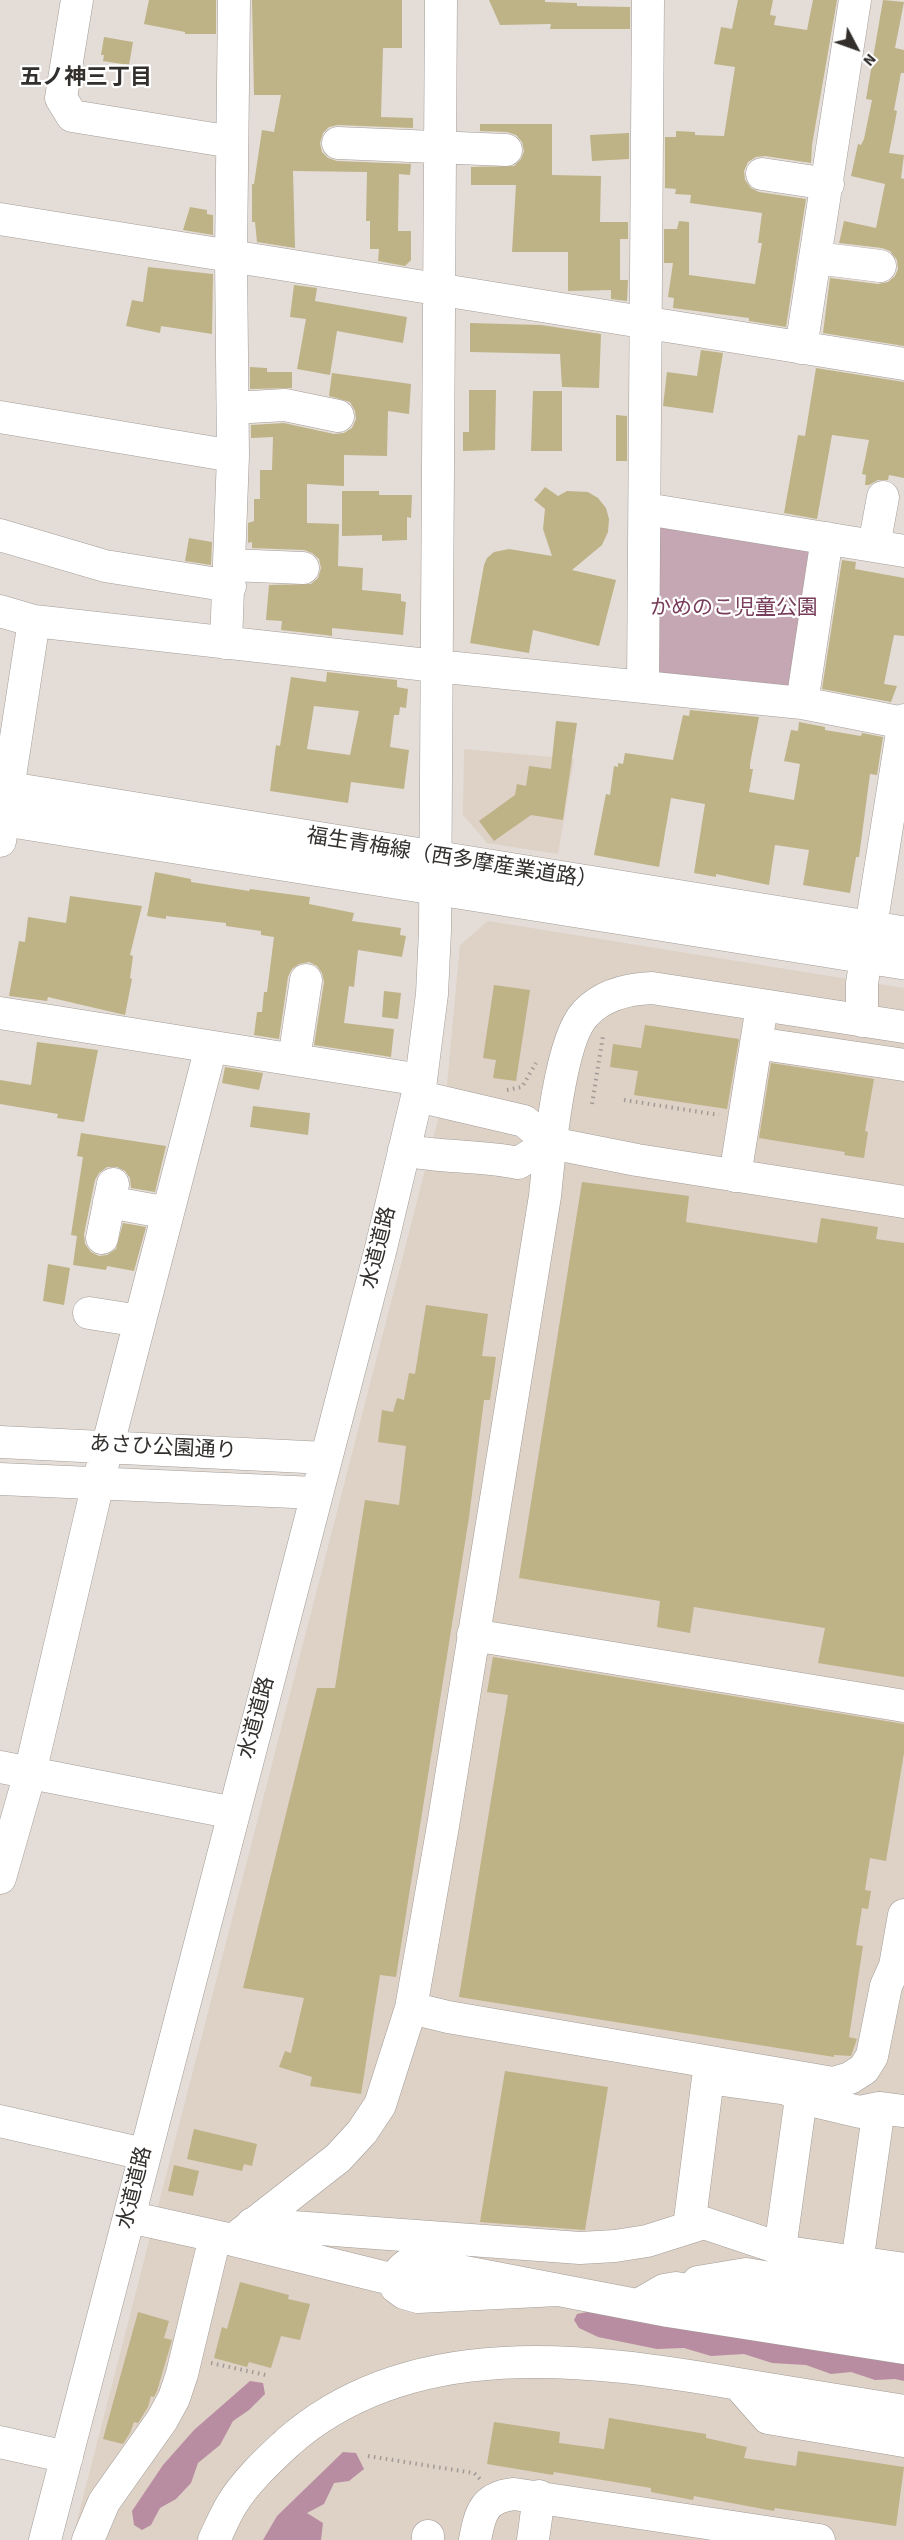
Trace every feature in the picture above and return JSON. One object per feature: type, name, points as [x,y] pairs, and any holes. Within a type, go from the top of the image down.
[{"type":"main road","name":"福生青梅線（西多摩産業道路）","points":[[2,811],[435,858],[869,942],[904,963]]},
{"type":"main road","name":"福生青梅線（西多摩産業道路）","points":[[2,811],[436,890],[869,942],[904,933]]},
{"type":"street","points":[[77,0],[61,98],[72,116],[232,142]]},
{"type":"street","points":[[226,643],[233,456],[231,256],[234,0]]},
{"type":"street","name":"水道道路","points":[[45,2540],[326,1458],[419,1088],[432,994],[436,890],[441,0]]},
{"type":"street","points":[[643,686],[648,0]]},
{"type":"street","points":[[801,348],[855,0]]},
{"type":"street","points":[[338,143],[506,150]]},
{"type":"street","points":[[762,174],[828,184]]},
{"type":"street","points":[[0,219],[904,364]]},
{"type":"street","points":[[816,258],[880,266]]},
{"type":"street","points":[[233,408],[285,405],[338,416]]},
{"type":"street","points":[[0,417],[233,456]]},
{"type":"street","points":[[646,509],[889,548],[883,497]]},
{"type":"street","points":[[0,535],[105,566],[230,575],[303,568]]},
{"type":"street","points":[[802,703],[828,538]]},
{"type":"street","points":[[0,611],[34,621],[436,666],[802,703],[904,722],[862,983],[862,1021]]},
{"type":"street","points":[[2,811],[34,621]]},
{"type":"street","points":[[294,1059],[306,980]]},
{"type":"street","points":[[88,2540],[104,2502],[162,2420],[174,2398],[233,2234],[338,2158],[362,2132],[380,2105],[411,2008],[543,1208],[551,1143],[567,1049],[577,1024],[586,1012],[616,994],[634,989],[652,988],[904,1027]]},
{"type":"street","points":[[735,1176],[762,1006]]},
{"type":"street","points":[[0,1013],[294,1059],[419,1088],[524,1121],[551,1143],[637,1160],[904,1202]]},
{"type":"street","points":[[756,1043],[904,1065]]},
{"type":"street","points":[[0,1878],[15,1770],[98,1483],[211,1047]]},
{"type":"street","points":[[404,1150],[435,1156],[500,1159],[518,1163],[551,1143]]},
{"type":"street","points":[[102,1238],[111,1193],[168,1213]]},
{"type":"street","points":[[89,1313],[140,1322]]},
{"type":"street","name":"あさひ公園通り","points":[[0,1442],[326,1458]]},
{"type":"street","name":"あさひ公園通り","points":[[0,1479],[316,1493]]},
{"type":"street","points":[[473,1635],[904,1706]]},
{"type":"street","points":[[15,1770],[234,1813]]},
{"type":"street","points":[[411,2008],[460,2019],[833,2083],[850,2078],[864,2069],[872,2056],[886,1986],[899,1967],[904,1915]]},
{"type":"street","points":[[689,2227],[708,2078],[788,2089],[801,2098],[860,2112],[892,2109],[857,2263]]},
{"type":"street","points":[[780,2249],[801,2098]]},
{"type":"street","points":[[0,2121],[144,2154]]},
{"type":"street","points":[[129,2217],[233,2234],[395,2280],[400,2270],[407,2265],[444,2268],[638,2305],[904,2348]]},
{"type":"street","points":[[233,2234],[580,2248],[647,2241],[704,2223],[780,2249],[904,2269]]},
{"type":"street","points":[[638,2305],[664,2290],[717,2277],[746,2274],[890,2298]]},
{"type":"street","points":[[676,2288],[904,2325]]},
{"type":"street","points":[[214,2540],[233,2503],[270,2458],[311,2422],[351,2398],[409,2377],[470,2365],[527,2361],[660,2371],[904,2411]]},
{"type":"street","points":[[738,2384],[768,2418],[904,2441]]},
{"type":"street","points":[[0,2442],[67,2457]]},
{"type":"street","points":[[475,2540],[478,2523],[485,2506],[498,2496],[514,2494],[540,2496],[819,2540]]},
{"type":"street","points":[[533,2540],[540,2496]]},
{"type":"path","points":[[592,1104],[604,1027]]},
{"type":"path","points":[[624,1100],[724,1116]]},
{"type":"path","points":[[187,2357],[266,2376]]},
{"type":"path","points":[[368,2456],[474,2473],[498,2496]]},
{"type":"shaded area","points":[[464,749],[574,759],[558,854],[487,843],[463,815]]},
{"type":"shaded area","points":[[488,921],[904,988],[904,2540],[72,2540],[447,1085],[460,945]]},
{"type":"shaded area","points":[[592,2311],[904,2360],[904,2381],[875,2380],[851,2372],[831,2374],[806,2365],[772,2363],[744,2354],[711,2356],[684,2348],[657,2349],[598,2337],[579,2328],[574,2320],[577,2314]]},
{"type":"shaded area","points":[[250,2381],[263,2383],[265,2394],[249,2410],[233,2421],[220,2445],[198,2463],[191,2483],[176,2499],[160,2508],[151,2525],[142,2530],[134,2525],[132,2511],[163,2465],[194,2430]]},
{"type":"shaded area","points":[[343,2452],[356,2453],[364,2469],[349,2481],[334,2483],[324,2504],[307,2513],[323,2523],[321,2540],[263,2540],[277,2516]]},
{"type":"green space","name":"かめのこ児童公園","points":[[662,522],[809,545],[818,563],[791,690],[660,677],[654,671],[655,528]]},
{"type":"building","points":[[149,0],[216,0],[216,34],[185,34],[185,32],[144,24]]},
{"type":"building","points":[[252,0],[402,0],[402,48],[383,48],[381,117],[413,118],[413,128],[338,125],[329,127],[323,133],[320,143],[322,152],[328,158],[337,161],[411,164],[410,175],[399,174],[398,231],[411,231],[411,260],[405,266],[378,261],[379,249],[370,249],[370,221],[366,221],[367,172],[293,171],[295,248],[257,242],[255,222],[252,222],[252,184],[254,184],[262,130],[274,132],[281,95],[254,95]]},
{"type":"building","points":[[489,0],[545,0],[545,2],[577,3],[577,6],[630,7],[630,29],[550,29],[551,24],[500,25]]},
{"type":"building","points":[[738,0],[773,0],[770,15],[776,16],[774,25],[807,30],[813,0],[837,0],[812,145],[811,163],[765,156],[756,157],[748,162],[744,171],[745,180],[751,188],[759,192],[806,199],[786,327],[749,321],[749,318],[673,308],[674,298],[668,297],[673,263],[664,263],[664,229],[677,229],[679,221],[689,222],[689,275],[755,284],[762,243],[758,243],[762,213],[690,203],[691,195],[675,194],[676,189],[665,188],[665,137],[676,137],[676,131],[695,132],[695,135],[724,136],[735,67],[714,64],[721,27],[732,29]]},
{"type":"building","points":[[883,0],[904,2],[895,48],[904,50],[904,73],[901,73],[894,110],[897,111],[889,153],[904,155],[901,178],[904,179],[904,346],[823,333],[830,278],[878,284],[888,282],[895,276],[898,269],[897,260],[890,251],[839,243],[844,221],[876,228],[885,184],[851,176],[858,144],[861,145],[864,139],[872,100],[866,99]]},
{"type":"building","points":[[104,37],[133,42],[129,65],[103,61],[104,55],[101,55]]},
{"type":"building","points":[[480,124],[552,124],[552,175],[601,176],[600,222],[628,222],[628,239],[620,239],[620,280],[628,280],[627,301],[611,299],[611,290],[568,291],[568,252],[512,252],[516,185],[471,185],[471,167],[514,166],[521,159],[524,151],[522,142],[516,135],[507,132],[480,131]]},
{"type":"building","points":[[629,133],[629,159],[592,161],[590,135]]},
{"type":"building","points":[[190,207],[207,210],[207,214],[213,215],[213,235],[183,230]]},
{"type":"building","points":[[148,267],[213,274],[212,334],[161,326],[160,333],[126,326],[132,300],[143,302]]},
{"type":"building","points":[[294,285],[317,288],[315,301],[407,317],[403,343],[337,331],[330,375],[297,369],[306,319],[290,317]]},
{"type":"building","points":[[470,323],[541,325],[601,334],[599,388],[562,387],[560,354],[470,352]]},
{"type":"building","points":[[701,350],[723,353],[713,413],[663,406],[667,372],[697,376]]},
{"type":"building","points":[[250,367],[267,368],[267,372],[292,372],[292,388],[250,389]]},
{"type":"building","points":[[816,368],[904,382],[904,478],[889,475],[888,480],[878,480],[865,485],[866,475],[862,474],[869,440],[832,435],[817,519],[784,513],[798,435],[805,436]]},
{"type":"building","points":[[332,373],[411,384],[409,414],[388,411],[387,456],[344,455],[344,486],[307,484],[307,523],[339,524],[338,566],[363,568],[362,590],[401,594],[401,601],[406,602],[403,635],[332,628],[332,636],[281,630],[282,621],[266,620],[269,585],[311,584],[318,578],[321,568],[319,559],[304,550],[252,548],[252,542],[248,543],[248,523],[254,521],[254,499],[260,499],[260,470],[272,470],[273,437],[251,438],[251,425],[284,423],[334,434],[344,433],[352,428],[356,419],[350,402],[329,396]]},
{"type":"building","points":[[469,390],[496,390],[495,450],[463,451],[463,432],[469,432]]},
{"type":"building","points":[[533,391],[562,391],[562,451],[531,451]]},
{"type":"building","points":[[616,415],[627,416],[627,461],[616,461]]},
{"type":"building","points":[[545,487],[558,496],[567,491],[588,492],[598,498],[606,508],[609,519],[608,532],[602,545],[572,570],[616,580],[599,646],[533,630],[529,653],[470,643],[487,558],[494,552],[509,549],[552,556],[543,529],[545,509],[534,500]]},
{"type":"building","points":[[342,491],[379,491],[379,495],[412,495],[411,518],[407,517],[407,540],[382,541],[382,535],[342,536]]},
{"type":"building","points":[[189,538],[212,542],[211,565],[185,561]]},
{"type":"building","points":[[842,560],[856,562],[855,569],[904,578],[904,636],[894,635],[884,684],[897,686],[891,702],[822,689]]},
{"type":"building","points":[[327,672],[397,680],[397,687],[408,689],[406,708],[400,707],[399,715],[394,715],[390,747],[409,750],[404,789],[351,782],[348,803],[270,791],[276,745],[280,746],[291,677],[326,682]],"holes":[[[314,706],[359,711],[350,755],[307,749]]]},
{"type":"building","points":[[690,710],[759,717],[750,764],[750,769],[753,769],[749,792],[794,800],[800,764],[784,761],[791,730],[798,731],[799,722],[825,727],[825,730],[883,737],[877,775],[870,774],[859,857],[856,857],[850,893],[803,885],[809,850],[775,845],[769,885],[716,874],[716,877],[694,873],[705,804],[671,798],[659,867],[594,855],[606,794],[610,795],[614,766],[618,767],[618,763],[623,764],[625,753],[673,760],[683,715],[689,716]]},
{"type":"building","points":[[556,721],[577,723],[563,820],[531,815],[494,841],[479,821],[515,795],[517,784],[526,786],[529,766],[551,769]]},
{"type":"building","points":[[155,872],[191,879],[191,882],[310,897],[309,904],[354,913],[352,921],[401,928],[400,935],[406,936],[402,957],[358,950],[354,987],[349,986],[344,1023],[394,1029],[391,1057],[314,1045],[324,982],[317,966],[309,962],[299,964],[292,969],[288,977],[279,1039],[254,1035],[257,1012],[262,1012],[264,992],[267,992],[274,937],[261,935],[261,931],[226,926],[226,923],[147,916]]},
{"type":"building","points":[[70,896],[142,906],[130,955],[133,956],[130,978],[132,979],[125,1015],[48,997],[47,1001],[9,996],[19,941],[25,942],[28,917],[66,923]]},
{"type":"building","points":[[494,985],[530,990],[516,1081],[493,1078],[496,1060],[483,1058]]},
{"type":"building","points":[[384,991],[401,993],[398,1019],[382,1017]]},
{"type":"building","points":[[645,1025],[739,1039],[727,1109],[634,1095],[638,1071],[610,1067],[613,1044],[641,1048]]},
{"type":"building","points":[[37,1042],[98,1050],[84,1122],[57,1118],[58,1114],[0,1104],[0,1080],[31,1085]]},
{"type":"building","points":[[771,1063],[874,1079],[865,1131],[868,1132],[864,1158],[844,1155],[845,1152],[759,1138]]},
{"type":"building","points":[[225,1067],[263,1073],[259,1090],[222,1083]]},
{"type":"building","points":[[253,1106],[310,1113],[308,1135],[250,1127]]},
{"type":"building","points":[[81,1133],[166,1146],[155,1192],[131,1188],[130,1178],[125,1171],[117,1167],[107,1167],[99,1173],[95,1180],[84,1234],[85,1244],[91,1252],[99,1256],[107,1255],[116,1249],[123,1223],[146,1227],[134,1271],[107,1266],[106,1270],[73,1265],[77,1236],[71,1235],[83,1157],[77,1156]]},
{"type":"building","points":[[582,1182],[689,1196],[686,1222],[817,1243],[821,1218],[878,1227],[876,1239],[904,1243],[904,1677],[818,1663],[825,1628],[694,1607],[690,1633],[657,1627],[660,1601],[519,1578]]},
{"type":"building","points":[[48,1264],[70,1268],[64,1305],[43,1301]]},
{"type":"building","points":[[426,1305],[488,1314],[482,1356],[496,1357],[490,1400],[484,1400],[469,1517],[396,1977],[380,1975],[361,2094],[310,2086],[312,2077],[279,2067],[285,2051],[291,2053],[304,1998],[243,1988],[317,1688],[335,1688],[365,1500],[399,1505],[406,1446],[378,1442],[382,1410],[393,1412],[397,1398],[404,1400],[409,1373],[415,1374]]},
{"type":"building","points":[[493,1657],[904,1724],[904,1753],[886,1861],[870,1858],[865,1890],[871,1891],[868,1909],[862,1908],[856,1945],[863,1946],[849,2037],[857,2039],[851,2056],[834,2055],[834,2057],[459,1997],[508,1695],[487,1692]]},
{"type":"building","points":[[505,2071],[608,2087],[585,2230],[480,2222]]},
{"type":"building","points":[[194,2129],[257,2144],[252,2166],[244,2164],[242,2171],[187,2159]]},
{"type":"building","points":[[174,2165],[199,2171],[193,2196],[168,2191]]},
{"type":"building","points":[[240,2282],[289,2295],[288,2299],[310,2304],[300,2340],[281,2336],[271,2368],[249,2362],[247,2367],[214,2358],[222,2327],[227,2329]]},
{"type":"building","points":[[138,2312],[169,2321],[164,2338],[172,2340],[157,2391],[154,2397],[151,2396],[148,2407],[138,2423],[134,2422],[123,2444],[103,2439]]},
{"type":"building","points":[[609,2418],[706,2434],[706,2438],[747,2447],[744,2458],[796,2466],[798,2451],[904,2467],[896,2526],[775,2508],[774,2511],[694,2496],[693,2500],[651,2492],[651,2488],[487,2464],[494,2422],[560,2432],[559,2443],[604,2449]]},
{"type":"district","name":"五ノ神三丁目","points":[[86,79]]}]
